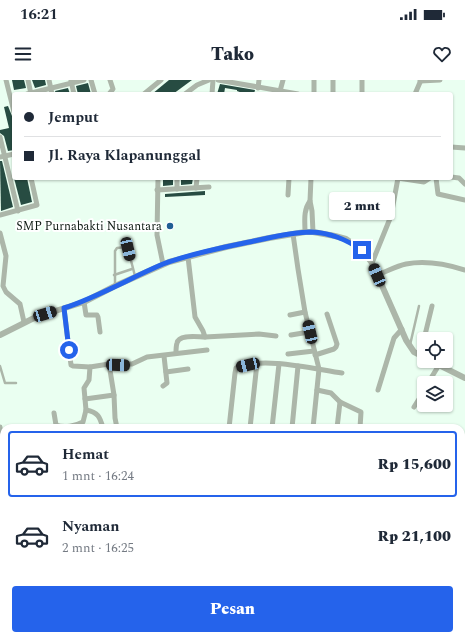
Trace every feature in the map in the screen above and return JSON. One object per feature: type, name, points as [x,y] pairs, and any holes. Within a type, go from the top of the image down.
[{"type":"street","points":[[6,80],[12,97]]},
{"type":"street","points":[[28,80],[30,92]]},
{"type":"street","points":[[49,80],[52,91],[71,82],[84,80]]},
{"type":"street","points":[[91,80],[94,92]]},
{"type":"street","points":[[110,80],[112,90],[110,92]]},
{"type":"street","points":[[146,92],[161,80]]},
{"type":"street","points":[[188,92],[197,85],[208,80]]},
{"type":"street","points":[[212,92],[213,80]]},
{"type":"street","points":[[218,80],[237,81],[258,88],[286,92]]},
{"type":"street","points":[[258,88],[259,80]]},
{"type":"street","points":[[280,91],[283,80]]},
{"type":"street","points":[[314,80],[314,92]]},
{"type":"street","points":[[333,80],[333,92]]},
{"type":"street","points":[[362,80],[362,92]]},
{"type":"street","points":[[416,92],[421,81],[440,80]]},
{"type":"street","points":[[71,82],[74,92]]},
{"type":"street","points":[[0,87],[8,86]]},
{"type":"street","points":[[0,137],[2,157],[18,211]]},
{"type":"street","points":[[453,147],[465,148]]},
{"type":"street","points":[[2,157],[12,154]]},
{"type":"street","points":[[453,177],[459,178],[465,184]]},
{"type":"street","points":[[0,215],[18,211],[37,204],[31,180]]},
{"type":"street","points":[[158,180],[157,235],[163,264]]},
{"type":"street","points":[[177,180],[177,189]]},
{"type":"street","points":[[196,188],[197,180]]},
{"type":"street","points":[[288,195],[289,180]]},
{"type":"street","points":[[311,180],[310,201],[313,232]]},
{"type":"street","points":[[372,263],[391,216],[398,180]]},
{"type":"street","points":[[411,180],[424,182],[427,180]]},
{"type":"street","points":[[436,180],[438,194],[465,200]]},
{"type":"street","points":[[157,190],[210,187]]},
{"type":"street","points":[[305,232],[305,212],[310,201]]},
{"type":"street","points":[[0,335],[36,317],[84,302],[163,264],[226,246],[273,237],[313,232],[346,239],[362,250],[372,263],[402,329],[414,352],[417,354]]},
{"type":"street","points":[[0,233],[1,243],[6,256],[3,286],[7,294],[20,304],[24,322]]},
{"type":"street","points":[[293,234],[305,312],[319,369],[313,424]]},
{"type":"street","points":[[188,257],[196,317],[203,331],[204,337]]},
{"type":"street","points":[[377,275],[406,264],[447,264],[465,270]]},
{"type":"street","points":[[84,302],[86,315],[97,315],[100,332]]},
{"type":"street","points":[[426,332],[432,306]]},
{"type":"street","points":[[64,308],[71,365],[73,366],[90,367],[109,364],[132,364],[148,357],[207,350]]},
{"type":"street","points":[[290,315],[305,312]]},
{"type":"street","points":[[288,354],[315,353],[334,349],[336,347],[337,344],[327,314]]},
{"type":"street","points":[[378,390],[394,338],[402,329]]},
{"type":"street","points":[[291,335],[310,332]]},
{"type":"street","points":[[176,353],[177,342],[183,337],[259,334],[276,336]]},
{"type":"street","points":[[163,386],[167,383],[164,356]]},
{"type":"street","points":[[229,424],[234,373],[236,368],[257,363],[298,366],[342,373]]},
{"type":"street","points":[[250,424],[257,363]]},
{"type":"street","points":[[109,364],[117,424]]},
{"type":"street","points":[[272,424],[278,364]]},
{"type":"street","points":[[292,424],[298,366]]},
{"type":"street","points":[[79,424],[83,422],[86,410],[84,388],[89,380],[90,367]]},
{"type":"street","points":[[445,368],[465,378]]},
{"type":"street","points":[[166,372],[188,369]]},
{"type":"street","points":[[317,390],[332,393],[340,402],[361,412],[360,424]]},
{"type":"street","points":[[85,399],[114,394]]},
{"type":"street","points":[[337,424],[340,402]]},
{"type":"street","points":[[414,407],[417,402]]},
{"type":"street","points":[[86,410],[94,411],[101,424]]},
{"type":"street","points":[[54,414],[56,424]]},
{"type":"lane","points":[[115,286],[115,251],[117,248],[126,247],[128,249],[135,277]]},
{"type":"lane","points":[[114,275],[132,269]]},
{"type":"lane","points":[[410,345],[419,306]]},
{"type":"lane","points":[[0,366],[5,383],[16,384]]},
{"type":"building","points":[[12,80],[24,80],[26,88],[14,90]]},
{"type":"building","points":[[32,80],[45,80],[46,85],[35,88]]},
{"type":"building","points":[[169,80],[192,80],[176,92],[154,92]]},
{"type":"building","points":[[88,83],[90,92],[78,92],[76,86]]},
{"type":"building","points":[[220,84],[255,90],[254,92],[240,92],[237,90],[225,88],[224,92],[218,92]]},
{"type":"building","points":[[68,88],[69,92],[55,92]]},
{"type":"building","points":[[8,106],[12,116],[12,150],[8,151],[4,136],[0,133],[0,130],[9,128],[4,107]]},
{"type":"building","points":[[0,161],[2,161],[13,207],[1,211]]},
{"type":"building","points":[[15,180],[27,180],[32,202],[21,205]]},
{"type":"building","points":[[163,180],[173,180],[173,185],[163,186]]},
{"type":"building","points":[[181,180],[193,180],[192,184],[181,185]]},
{"type":"building","points":[[205,191],[205,195],[165,197],[165,194]]},
{"type":"place","name":"SMP Purnabakti Nusantara","points":[[170,226]]},
{"type":"route","points":[[69,350],[64,308],[84,302],[112,287],[163,264],[226,246],[305,232],[313,232],[346,239],[362,250]]}]
